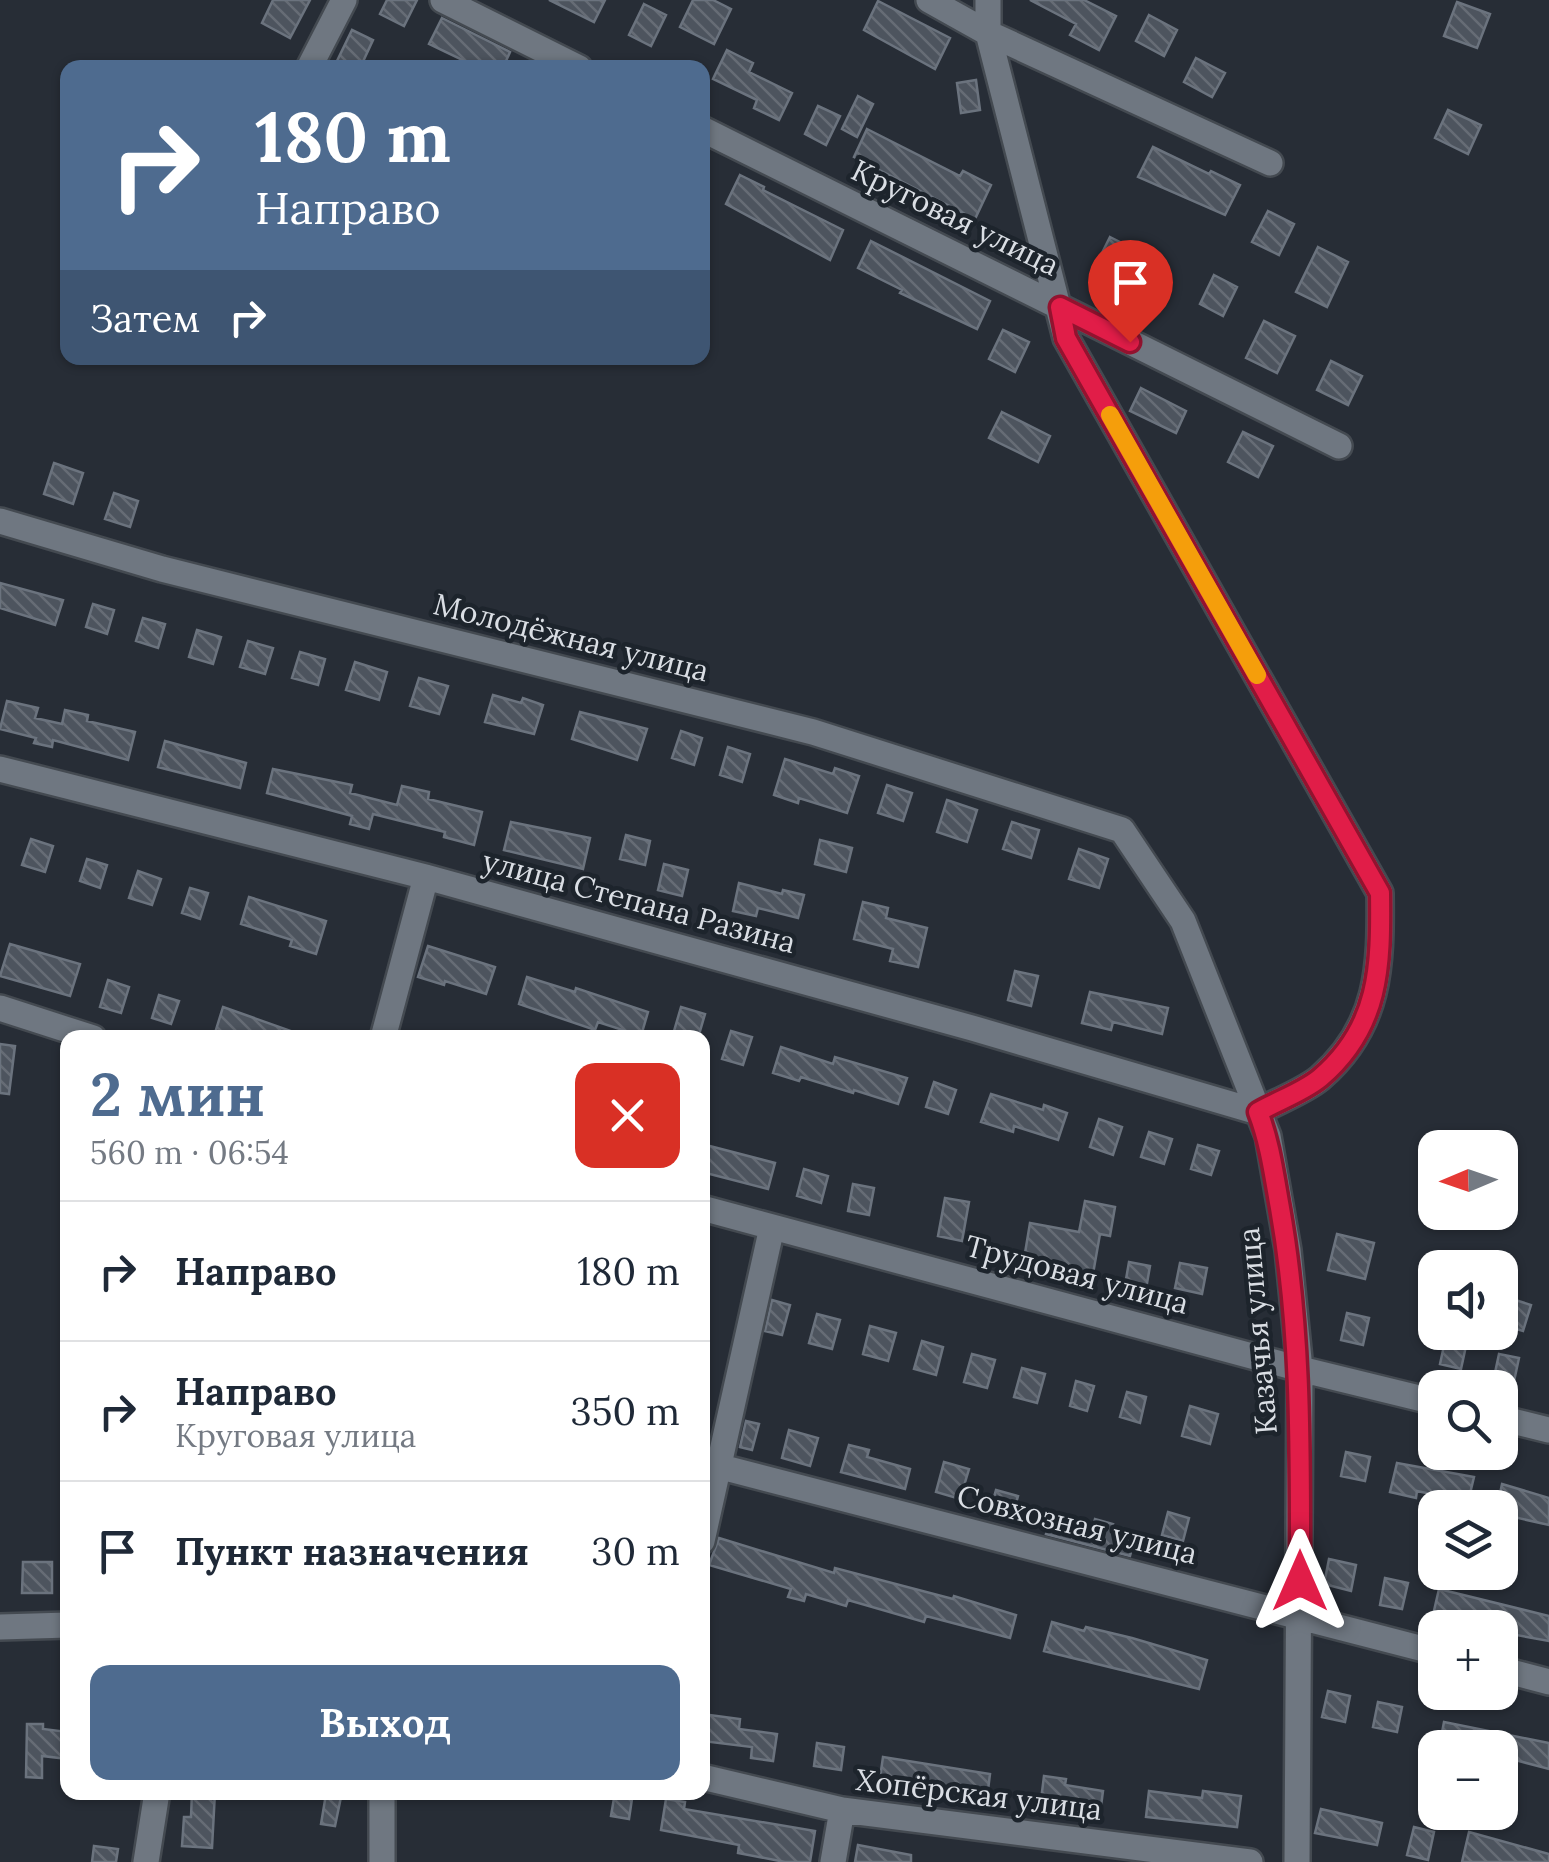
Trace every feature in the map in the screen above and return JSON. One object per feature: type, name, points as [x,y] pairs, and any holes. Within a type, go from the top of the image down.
[{"type":"street","points":[[314,60],[344,0]]},
{"type":"street","points":[[443,0],[563,60]]},
{"type":"street","points":[[929,0],[988,33],[1270,163]]},
{"type":"street","points":[[988,0],[988,33],[1066,338],[1380,893],[1381,962],[1364,1023],[1340,1058],[1317,1081],[1258,1112]]},
{"type":"street","name":"Круговая улица","points":[[710,133],[1340,446]]},
{"type":"street","name":"Молодёжная улица","points":[[0,521],[162,569],[814,732],[1122,830]]},
{"type":"street","name":"улица Степана Разина","points":[[0,769],[426,877],[972,1028],[1258,1112]]},
{"type":"street","name":"Казачья улица","points":[[1122,830],[1182,922],[1268,1136],[1288,1250],[1300,1369],[1297,1862]]},
{"type":"street","points":[[385,1030],[426,877]]},
{"type":"street","points":[[0,1008],[68,1030]]},
{"type":"street","name":"Трудовая улица","points":[[710,1210],[1418,1398]]},
{"type":"street","points":[[710,1464],[772,1226]]},
{"type":"street","points":[[1518,1422],[1549,1430]]},
{"type":"street","name":"Совхозная улица","points":[[710,1464],[1418,1647]]},
{"type":"street","points":[[0,1628],[60,1625]]},
{"type":"street","points":[[1518,1674],[1549,1682]]},
{"type":"street","name":"Хопёрская улица","points":[[710,1779],[842,1810],[1250,1862]]},
{"type":"street","points":[[146,1862],[156,1800]]},
{"type":"street","points":[[382,1800],[382,1862]]},
{"type":"street","points":[[833,1862],[842,1810]]},
{"type":"building","points":[[273,0],[310,0],[290,38],[262,23]]},
{"type":"building","points":[[387,0],[417,0],[404,26],[380,14]]},
{"type":"building","points":[[549,0],[605,0],[594,22]]},
{"type":"building","points":[[693,0],[713,0],[731,9],[714,44],[680,27]]},
{"type":"building","points":[[1030,0],[1084,0],[1116,16],[1099,50],[1070,35],[1076,24]]},
{"type":"building","points":[[878,1],[950,38],[935,69],[864,30]]},
{"type":"building","points":[[1457,2],[1490,14],[1477,48],[1444,36]]},
{"type":"building","points":[[644,4],[666,15],[651,46],[629,35]]},
{"type":"building","points":[[1149,15],[1177,30],[1164,56],[1136,41]]},
{"type":"building","points":[[442,18],[510,52],[506,60],[462,60],[429,44]]},
{"type":"building","points":[[352,30],[373,40],[364,60],[337,60]]},
{"type":"building","points":[[727,50],[753,63],[749,72],[792,93],[779,120],[754,108],[757,100],[713,79]]},
{"type":"building","points":[[1196,58],[1225,73],[1212,97],[1184,82]]},
{"type":"building","points":[[976,80],[980,110],[961,113],[957,83]]},
{"type":"building","points":[[858,96],[873,104],[857,137],[842,129]]},
{"type":"building","points":[[818,106],[840,116],[826,145],[805,134]]},
{"type":"building","points":[[1448,110],[1481,125],[1468,154],[1435,138]]},
{"type":"building","points":[[867,129],[960,176],[963,171],[991,185],[975,219],[854,157]]},
{"type":"building","points":[[1153,147],[1240,185],[1225,215],[1138,177]]},
{"type":"building","points":[[740,175],[843,230],[830,260],[726,204]]},
{"type":"building","points":[[1268,211],[1294,224],[1279,255],[1252,242]]},
{"type":"building","points":[[1110,237],[1142,253],[1129,281],[1096,265]]},
{"type":"building","points":[[871,241],[990,301],[977,329],[900,293],[902,290],[858,268]]},
{"type":"building","points":[[1318,247],[1348,262],[1327,307],[1296,292]]},
{"type":"building","points":[[1214,275],[1237,287],[1223,316],[1200,304]]},
{"type":"building","points":[[1264,321],[1295,336],[1277,373],[1246,358]]},
{"type":"building","points":[[1003,330],[1029,342],[1015,372],[989,359]]},
{"type":"building","points":[[1331,361],[1362,376],[1348,405],[1317,390]]},
{"type":"building","points":[[1141,388],[1186,411],[1176,433],[1130,411]]},
{"type":"building","points":[[1002,412],[1050,436],[1038,462],[989,438]]},
{"type":"building","points":[[1243,432],[1273,446],[1258,477],[1228,462]]},
{"type":"building","points":[[54,463],[83,473],[73,504],[44,494]]},
{"type":"building","points":[[114,493],[138,501],[130,527],[105,519]]},
{"type":"building","points":[[0,583],[63,600],[55,625],[0,608]]},
{"type":"building","points":[[93,604],[114,610],[107,634],[86,627]]},
{"type":"building","points":[[143,618],[165,624],[158,648],[136,641]]},
{"type":"building","points":[[197,630],[221,637],[213,664],[189,657]]},
{"type":"building","points":[[248,641],[273,648],[265,674],[240,667]]},
{"type":"building","points":[[300,652],[325,659],[318,685],[292,678]]},
{"type":"building","points":[[355,662],[387,672],[379,700],[346,690]]},
{"type":"building","points":[[419,678],[448,686],[439,714],[410,706]]},
{"type":"building","points":[[493,695],[543,705],[534,734],[485,722]]},
{"type":"building","points":[[7,701],[38,708],[35,718],[62,724],[65,710],[88,715],[87,721],[135,732],[128,760],[53,740],[52,747],[34,743],[36,738],[0,729]]},
{"type":"building","points":[[580,712],[647,729],[637,760],[572,739]]},
{"type":"building","points":[[681,731],[702,738],[694,765],[672,758]]},
{"type":"building","points":[[165,741],[246,763],[240,788],[158,767]]},
{"type":"building","points":[[728,747],[750,754],[742,782],[720,775]]},
{"type":"building","points":[[785,759],[833,774],[835,768],[859,776],[847,813],[799,798],[798,803],[774,795]]},
{"type":"building","points":[[273,769],[352,785],[350,793],[397,805],[402,786],[429,792],[428,799],[482,812],[474,845],[444,837],[445,832],[373,814],[369,829],[350,824],[352,816],[267,793]]},
{"type":"building","points":[[887,785],[912,793],[903,821],[878,813]]},
{"type":"building","points":[[947,800],[977,810],[967,842],[937,832]]},
{"type":"building","points":[[511,822],[590,838],[583,869],[504,850]]},
{"type":"building","points":[[1012,822],[1039,830],[1031,858],[1003,849]]},
{"type":"building","points":[[626,835],[650,841],[645,865],[620,859]]},
{"type":"building","points":[[31,839],[53,846],[45,872],[22,865]]},
{"type":"building","points":[[820,840],[852,848],[846,872],[815,864]]},
{"type":"building","points":[[1079,849],[1108,859],[1099,888],[1069,879]]},
{"type":"building","points":[[87,859],[107,865],[100,888],[80,881]]},
{"type":"building","points":[[664,864],[688,870],[682,896],[658,890]]},
{"type":"building","points":[[138,871],[161,879],[152,905],[129,898]]},
{"type":"building","points":[[739,883],[782,894],[783,890],[804,895],[798,918],[758,908],[756,916],[733,911]]},
{"type":"building","points":[[190,888],[208,893],[200,919],[182,913]]},
{"type":"building","points":[[249,897],[326,921],[316,954],[290,946],[292,940],[241,924]]},
{"type":"building","points":[[863,902],[888,908],[886,918],[927,928],[918,967],[890,961],[893,949],[854,939]]},
{"type":"building","points":[[10,944],[80,964],[70,996],[0,976]]},
{"type":"building","points":[[428,946],[495,967],[486,994],[418,977]]},
{"type":"building","points":[[1015,971],[1038,976],[1031,1006],[1008,1000]]},
{"type":"building","points":[[527,977],[575,992],[576,988],[648,1012],[643,1030],[623,1030],[598,1022],[595,1030],[519,1004]]},
{"type":"building","points":[[108,980],[129,987],[121,1013],[100,1007]]},
{"type":"building","points":[[1090,992],[1168,1008],[1162,1034],[1113,1022],[1111,1030],[1082,1023]]},
{"type":"building","points":[[159,995],[179,1001],[171,1024],[152,1018]]},
{"type":"building","points":[[223,1007],[288,1030],[216,1030]]},
{"type":"building","points":[[681,1007],[705,1014],[700,1030],[674,1030]]},
{"type":"building","points":[[731,1031],[752,1037],[743,1065],[722,1059]]},
{"type":"building","points":[[0,1044],[15,1046],[9,1094],[0,1093]]},
{"type":"building","points":[[781,1047],[833,1064],[835,1057],[907,1078],[898,1104],[773,1073]]},
{"type":"building","points":[[934,1082],[956,1090],[948,1114],[926,1107]]},
{"type":"building","points":[[991,1094],[1067,1113],[1058,1140],[1014,1126],[1013,1132],[981,1122]]},
{"type":"building","points":[[1099,1119],[1122,1127],[1113,1155],[1090,1147]]},
{"type":"building","points":[[1149,1132],[1172,1139],[1164,1164],[1141,1157]]},
{"type":"building","points":[[1198,1145],[1219,1151],[1211,1175],[1191,1169]]},
{"type":"building","points":[[710,1146],[775,1163],[768,1189],[710,1174]]},
{"type":"building","points":[[804,1169],[828,1176],[821,1203],[797,1196]]},
{"type":"building","points":[[853,1184],[874,1188],[869,1215],[848,1211]]},
{"type":"building","points":[[945,1198],[969,1202],[962,1241],[938,1236]]},
{"type":"building","points":[[1085,1201],[1115,1207],[1110,1236],[1100,1234],[1093,1274],[1024,1259],[1030,1223],[1079,1232]]},
{"type":"building","points":[[1337,1234],[1374,1243],[1365,1279],[1328,1270]]},
{"type":"building","points":[[1129,1262],[1150,1266],[1146,1289],[1125,1285]]},
{"type":"building","points":[[1180,1263],[1207,1268],[1202,1294],[1175,1288]]},
{"type":"building","points":[[772,1300],[790,1305],[782,1335],[765,1331]]},
{"type":"building","points":[[1518,1301],[1531,1305],[1523,1331],[1518,1330]]},
{"type":"building","points":[[1347,1313],[1369,1318],[1363,1345],[1341,1340]]},
{"type":"building","points":[[817,1314],[840,1320],[832,1349],[809,1343]]},
{"type":"building","points":[[870,1326],[896,1333],[888,1361],[863,1354]]},
{"type":"building","points":[[922,1341],[943,1347],[936,1375],[914,1369]]},
{"type":"building","points":[[1443,1350],[1465,1350],[1461,1369],[1440,1364]]},
{"type":"building","points":[[972,1354],[995,1360],[987,1388],[964,1382]]},
{"type":"building","points":[[1499,1354],[1519,1358],[1516,1370],[1496,1370]]},
{"type":"building","points":[[1022,1368],[1045,1374],[1037,1403],[1014,1397]]},
{"type":"building","points":[[1076,1381],[1094,1386],[1087,1411],[1070,1406]]},
{"type":"building","points":[[1127,1392],[1146,1397],[1140,1423],[1120,1417]]},
{"type":"building","points":[[1190,1406],[1218,1414],[1210,1444],[1182,1436]]},
{"type":"building","points":[[746,1421],[759,1424],[752,1450],[740,1447]]},
{"type":"building","points":[[789,1430],[818,1438],[810,1466],[782,1458]]},
{"type":"building","points":[[849,1445],[869,1450],[867,1457],[910,1469],[905,1489],[841,1472]]},
{"type":"building","points":[[1346,1452],[1370,1457],[1365,1481],[1341,1476]]},
{"type":"building","points":[[944,1462],[969,1469],[960,1499],[936,1492]]},
{"type":"building","points":[[1397,1463],[1418,1467],[1418,1470],[1474,1477],[1471,1490],[1418,1490],[1416,1498],[1390,1492]]},
{"type":"building","points":[[1502,1484],[1549,1498],[1549,1525],[1518,1518],[1518,1490],[1501,1490]]},
{"type":"building","points":[[996,1490],[1018,1496],[1011,1521],[989,1515]]},
{"type":"building","points":[[1168,1512],[1189,1518],[1183,1541],[1162,1535]]},
{"type":"building","points":[[1051,1515],[1093,1526],[1095,1519],[1113,1524],[1111,1530],[1135,1536],[1130,1556],[1046,1534]]},
{"type":"building","points":[[719,1538],[834,1573],[835,1568],[1016,1615],[1010,1638],[926,1616],[924,1622],[848,1600],[846,1606],[806,1594],[804,1601],[788,1597],[791,1589],[710,1562]]},
{"type":"building","points":[[1329,1559],[1356,1565],[1351,1591],[1324,1584]]},
{"type":"building","points":[[23,1562],[52,1562],[52,1593],[22,1593]]},
{"type":"building","points":[[1385,1578],[1408,1583],[1402,1609],[1380,1605]]},
{"type":"building","points":[[1439,1590],[1443,1590],[1549,1616],[1549,1641],[1518,1635],[1518,1610],[1434,1610]]},
{"type":"building","points":[[1052,1622],[1132,1638],[1207,1660],[1199,1689],[1044,1651]]},
{"type":"building","points":[[1328,1691],[1350,1696],[1345,1722],[1322,1717]]},
{"type":"building","points":[[1378,1702],[1402,1707],[1397,1732],[1373,1727]]},
{"type":"building","points":[[710,1715],[740,1719],[739,1729],[777,1734],[773,1761],[751,1758],[752,1747],[710,1742]]},
{"type":"building","points":[[1444,1722],[1484,1730],[1442,1730]]},
{"type":"building","points":[[27,1724],[43,1724],[43,1729],[60,1731],[60,1758],[42,1756],[42,1778],[26,1777]]},
{"type":"building","points":[[1518,1737],[1549,1743],[1549,1769],[1518,1761]]},
{"type":"building","points":[[817,1743],[844,1747],[841,1770],[814,1766]]},
{"type":"building","points":[[883,1757],[990,1774],[987,1798],[880,1778]]},
{"type":"building","points":[[1044,1776],[1066,1779],[1065,1785],[1103,1791],[1100,1814],[1040,1808]]},
{"type":"building","points":[[1149,1791],[1202,1798],[1203,1791],[1241,1796],[1237,1827],[1146,1817]]},
{"type":"building","points":[[192,1800],[215,1800],[212,1848],[182,1846],[184,1817],[191,1817]]},
{"type":"building","points":[[325,1800],[340,1800],[335,1826],[321,1824]]},
{"type":"building","points":[[614,1800],[632,1800],[629,1819],[611,1816]]},
{"type":"building","points":[[666,1800],[672,1800],[685,1802],[684,1809],[815,1831],[810,1862],[785,1862],[738,1853],[739,1845],[661,1830]]},
{"type":"building","points":[[1321,1809],[1382,1823],[1377,1845],[1315,1833]]},
{"type":"building","points":[[1414,1827],[1434,1832],[1428,1860],[1407,1855]]},
{"type":"building","points":[[1469,1832],[1549,1854],[1549,1862],[1462,1862]]},
{"type":"building","points":[[858,1845],[911,1855],[911,1862],[855,1862]]},
{"type":"building","points":[[94,1846],[118,1849],[116,1862],[92,1862]]},
{"type":"slow traffic","points":[[1110,415],[1257,675]]},
{"type":"route","points":[[1130,342],[1060,307],[1066,338],[1380,893],[1381,962],[1364,1023],[1340,1058],[1317,1081],[1258,1112],[1268,1136],[1288,1250],[1300,1369],[1300,1581]]}]
